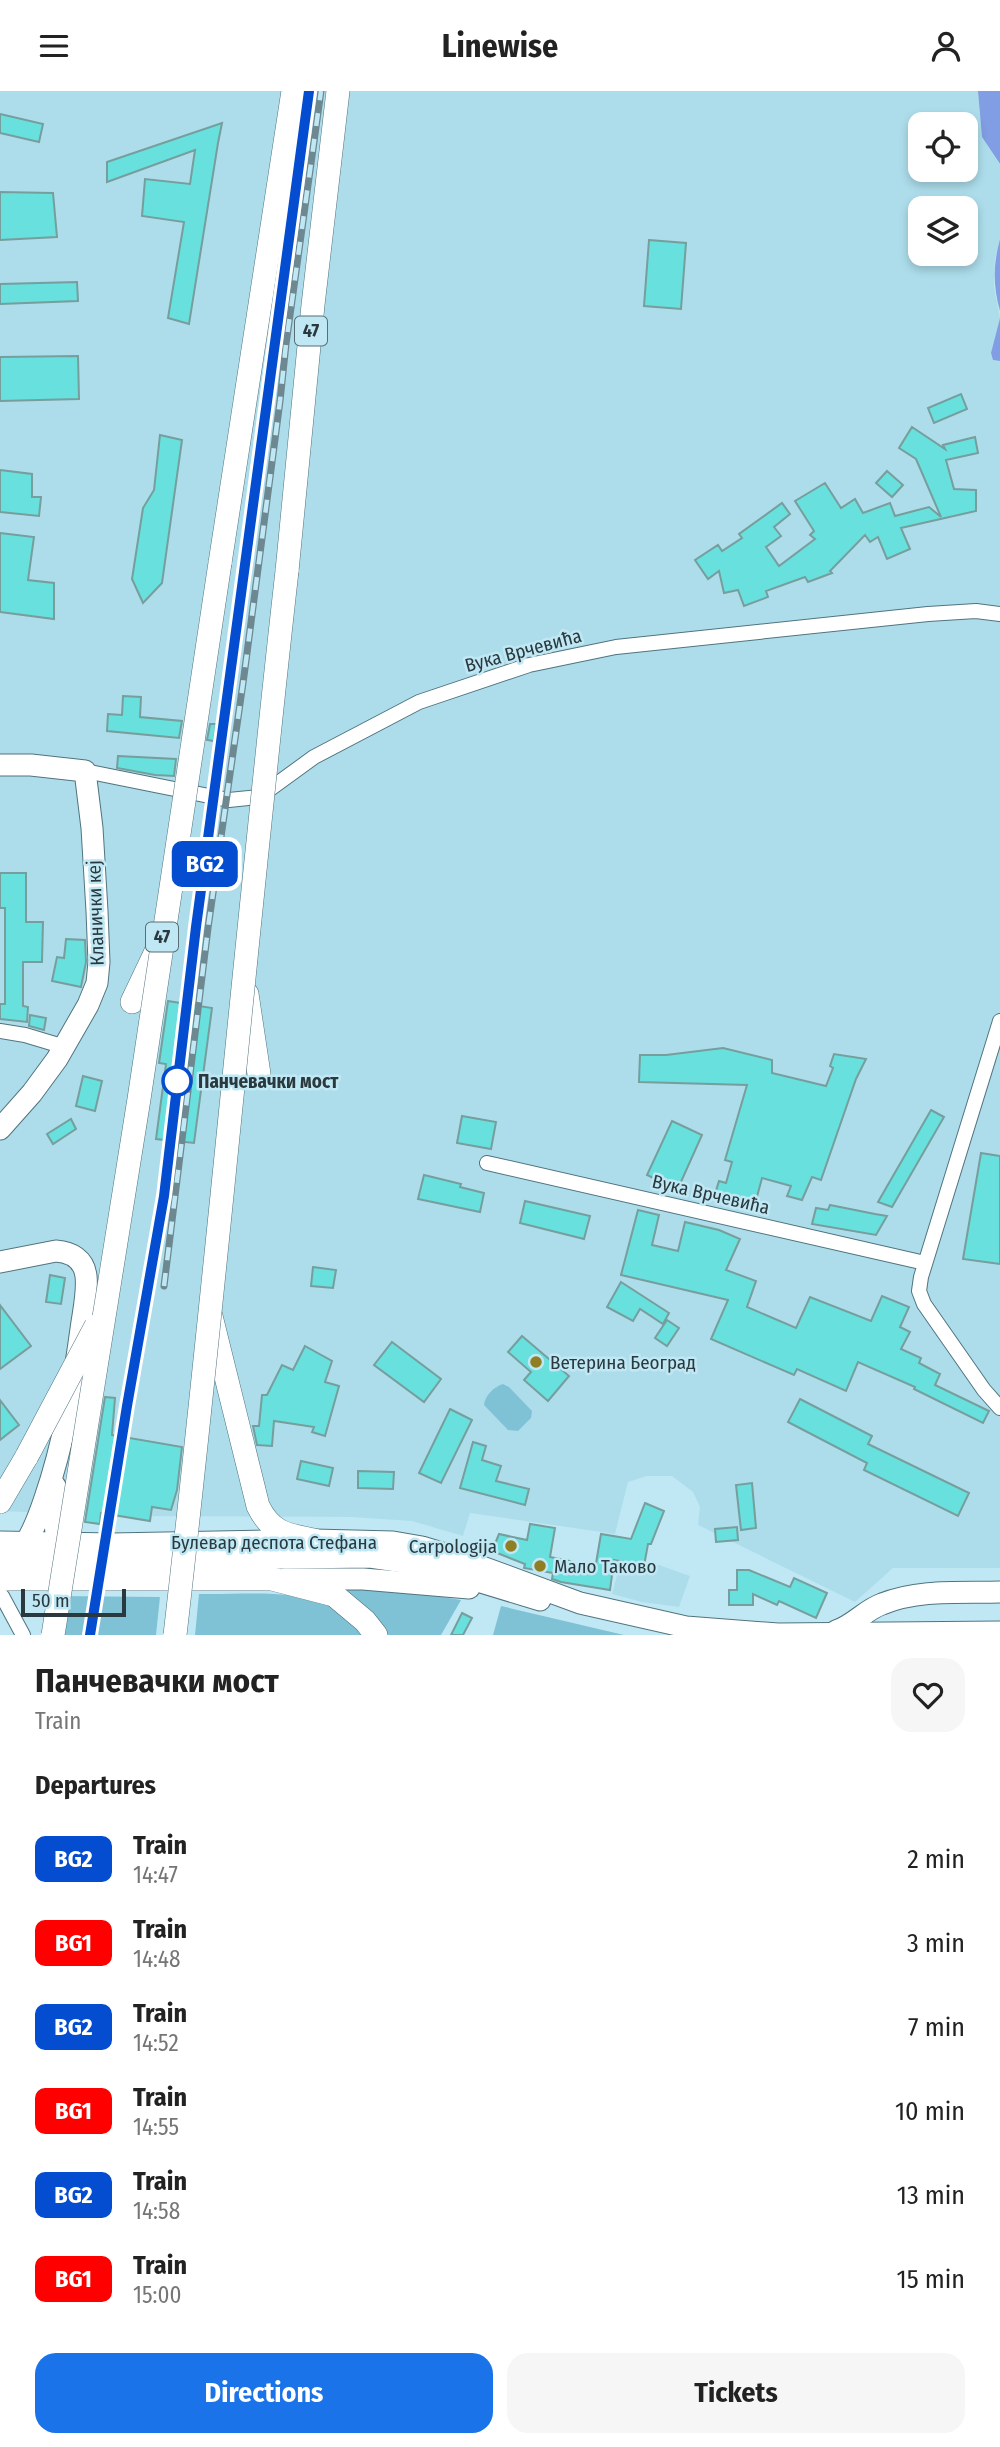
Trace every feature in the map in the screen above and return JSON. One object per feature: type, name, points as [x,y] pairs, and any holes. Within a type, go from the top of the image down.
[{"type":"main road","name":"47","points":[[53,1635],[293,91]]},
{"type":"main road","name":"47","points":[[175,1635],[195,1468],[209,1307],[313,305],[338,91]]},
{"type":"main road","points":[[0,765],[31,765],[85,771]]},
{"type":"main road","name":"Кланички кеј","points":[[0,1129],[32,1093],[65,1047],[93,995],[99,962],[92,828],[85,771]]},
{"type":"main road","points":[[132,1002],[162,938]]},
{"type":"main road","points":[[244,974],[259,1074]]},
{"type":"main road","points":[[0,1262],[56,1251],[72,1254],[84,1268],[86,1275],[74,1374],[55,1470],[33,1532],[26,1542]]},
{"type":"main road","points":[[209,1307],[258,1506],[270,1525],[294,1536],[314,1540]]},
{"type":"main road","points":[[0,1503],[104,1311]]},
{"type":"main road","points":[[55,1470],[57,1543]]},
{"type":"main road","name":"Булевар деспота Стефана","points":[[0,1542],[393,1542],[455,1557],[580,1603]]},
{"type":"main road","name":"Булевар деспота Стефана","points":[[0,1560],[370,1557],[416,1563],[540,1600],[580,1603],[779,1635],[1000,1632]]},
{"type":"main road","points":[[184,1561],[186,1635]]},
{"type":"main road","points":[[272,1579],[334,1595],[365,1621],[376,1635]]},
{"type":"main road","points":[[6,1588],[272,1579],[363,1579],[504,1590]]},
{"type":"main road","name":"Булевар деспота Стефана","points":[[827,1634],[851,1625],[877,1606],[897,1599],[925,1593],[1000,1592]]},
{"type":"main road","points":[[866,1634],[882,1612],[897,1599]]},
{"type":"street","name":"Вука Врчевића","points":[[85,771],[229,800],[259,797],[314,757],[419,702],[564,656],[616,647],[929,614],[976,611],[1000,614]]},
{"type":"street","points":[[1000,1021],[919,1283],[920,1297],[924,1304],[1000,1408]]},
{"type":"street","points":[[0,1031],[65,1047]]},
{"type":"street","name":"Вука Врчевића","points":[[487,1163],[925,1263]]},
{"type":"street","points":[[6,1588],[23,1635]]},
{"type":"shaded area","points":[[0,91],[978,91],[982,137],[1000,165],[1000,239],[995,259],[994,287],[1000,318],[991,353],[993,360],[1000,361],[1000,1568],[893,1568],[855,1602],[698,1525],[700,1507],[693,1492],[672,1476],[647,1476],[628,1482],[615,1534],[470,1513],[463,1536],[412,1521],[350,1517],[123,1516],[0,1511]]},
{"type":"shaded area","points":[[503,1384],[532,1411],[531,1418],[518,1431],[508,1430],[484,1405],[490,1392]]},
{"type":"shaded area","points":[[620,1564],[644,1568],[659,1565],[690,1576],[679,1607],[642,1602],[612,1594]]},
{"type":"shaded area","points":[[339,1587],[400,1590],[461,1600],[441,1635],[382,1635]]},
{"type":"shaded area","points":[[199,1594],[266,1594],[315,1600],[339,1612],[364,1635],[195,1635]]},
{"type":"shaded area","points":[[59,1596],[160,1597],[156,1635],[52,1635]]},
{"type":"shaded area","points":[[501,1606],[624,1635],[493,1635]]},
{"type":"water","points":[[978,91],[1000,91],[1000,164],[982,137]]},
{"type":"water","points":[[1000,239],[1000,311],[995,275]]},
{"type":"water","points":[[1000,318],[1000,361],[993,360],[991,353]]},
{"type":"building","points":[[0,114],[43,124],[39,142],[0,133]]},
{"type":"building","points":[[222,123],[189,324],[168,318],[184,222],[142,216],[145,179],[190,184],[195,150],[107,182],[107,162]]},
{"type":"building","points":[[0,192],[53,193],[57,237],[0,240]]},
{"type":"building","points":[[649,240],[686,243],[681,309],[644,306]]},
{"type":"building","points":[[77,282],[78,301],[0,304],[0,284]]},
{"type":"building","points":[[78,356],[79,399],[0,401],[0,357]]},
{"type":"building","points":[[961,394],[967,409],[934,423],[928,408]]},
{"type":"building","points":[[912,427],[945,449],[943,445],[975,437],[978,453],[946,460],[954,489],[976,490],[976,511],[901,528],[910,549],[887,559],[878,537],[870,542],[865,535],[830,571],[832,573],[808,582],[805,577],[766,591],[768,597],[744,606],[738,590],[724,593],[719,571],[708,579],[695,560],[718,545],[722,551],[742,538],[739,534],[782,503],[790,514],[774,527],[781,536],[766,547],[779,566],[815,539],[810,535],[814,531],[795,501],[825,483],[841,508],[855,499],[863,513],[890,503],[895,516],[929,507],[941,517],[916,459],[899,448]]},
{"type":"building","points":[[160,435],[182,440],[162,583],[143,603],[132,579],[143,508],[154,490]]},
{"type":"building","points":[[0,470],[32,474],[32,497],[41,497],[39,516],[0,512]]},
{"type":"building","points":[[887,471],[903,485],[892,497],[876,483]]},
{"type":"building","points":[[0,533],[34,537],[28,580],[54,583],[54,619],[0,612]]},
{"type":"building","points":[[123,696],[141,697],[140,717],[182,721],[179,738],[107,731],[108,714],[122,715]]},
{"type":"building","points":[[210,724],[216,724],[214,741],[207,740]]},
{"type":"building","points":[[118,756],[176,759],[174,776],[117,768]]},
{"type":"building","points":[[0,873],[26,873],[26,922],[43,922],[42,962],[23,962],[23,1006],[28,1007],[27,1022],[0,1019],[0,1004],[5,1004],[5,908],[0,908]]},
{"type":"building","points":[[66,939],[85,940],[86,962],[81,987],[52,981],[57,957],[64,958]]},
{"type":"building","points":[[168,1001],[212,1008],[194,1143],[156,1139],[166,1064],[159,1063]]},
{"type":"building","points":[[30,1015],[46,1018],[44,1030],[29,1026]]},
{"type":"building","points":[[723,1048],[772,1060],[772,1073],[826,1086],[833,1068],[830,1066],[834,1054],[866,1059],[856,1079],[821,1180],[812,1177],[802,1200],[787,1196],[791,1186],[762,1178],[754,1208],[714,1197],[719,1181],[726,1183],[732,1162],[725,1160],[747,1085],[639,1082],[640,1055],[666,1055]]},
{"type":"building","points":[[83,1076],[102,1081],[95,1111],[76,1106]]},
{"type":"building","points":[[931,1110],[944,1117],[892,1207],[878,1202]]},
{"type":"building","points":[[462,1116],[496,1122],[491,1149],[457,1143]]},
{"type":"building","points":[[71,1119],[76,1129],[53,1144],[47,1134]]},
{"type":"building","points":[[672,1121],[702,1135],[676,1193],[664,1188],[666,1184],[647,1175]]},
{"type":"building","points":[[981,1153],[1000,1156],[1000,1264],[963,1259]]},
{"type":"building","points":[[424,1175],[484,1193],[480,1212],[418,1199]]},
{"type":"building","points":[[525,1201],[590,1216],[584,1239],[520,1223]]},
{"type":"building","points":[[830,1205],[887,1216],[876,1235],[812,1224],[816,1208],[828,1210]]},
{"type":"building","points":[[638,1210],[659,1215],[652,1245],[678,1251],[685,1222],[719,1230],[740,1239],[726,1270],[756,1281],[747,1307],[796,1328],[810,1297],[871,1321],[882,1296],[909,1307],[900,1327],[910,1332],[901,1349],[921,1358],[919,1363],[940,1374],[935,1385],[989,1411],[983,1423],[914,1389],[915,1387],[858,1362],[846,1391],[797,1369],[794,1375],[711,1339],[728,1300],[621,1275]]},
{"type":"building","points":[[313,1267],[336,1270],[333,1288],[311,1286]]},
{"type":"building","points":[[50,1275],[65,1278],[61,1304],[46,1302]]},
{"type":"building","points":[[621,1282],[669,1313],[663,1324],[640,1309],[633,1321],[607,1307]]},
{"type":"building","points":[[0,1305],[31,1346],[0,1369]]},
{"type":"building","points":[[667,1320],[679,1328],[667,1346],[655,1338]]},
{"type":"building","name":"Ветерина Београд","points":[[522,1336],[569,1376],[548,1401],[524,1380],[531,1372],[508,1352]]},
{"type":"building","points":[[392,1342],[441,1379],[424,1402],[374,1365]]},
{"type":"building","points":[[305,1346],[332,1361],[325,1382],[339,1386],[325,1436],[312,1432],[314,1427],[274,1421],[272,1446],[257,1445],[253,1426],[259,1426],[262,1395],[267,1395],[282,1365],[293,1370]]},
{"type":"building","points":[[105,1397],[115,1398],[112,1435],[182,1447],[177,1490],[171,1510],[152,1507],[150,1521],[101,1513],[100,1524],[85,1522]]},
{"type":"building","points":[[800,1399],[872,1436],[868,1444],[969,1493],[958,1516],[864,1470],[867,1463],[788,1422]]},
{"type":"building","points":[[0,1400],[19,1425],[0,1440]]},
{"type":"building","points":[[450,1409],[472,1420],[441,1483],[419,1473]]},
{"type":"building","points":[[473,1442],[486,1446],[482,1460],[501,1466],[496,1481],[529,1489],[525,1505],[460,1488]]},
{"type":"building","points":[[301,1461],[333,1468],[329,1486],[297,1479]]},
{"type":"building","points":[[358,1471],[394,1472],[393,1489],[358,1488]]},
{"type":"building","points":[[752,1483],[756,1528],[741,1530],[736,1485]]},
{"type":"building","points":[[645,1503],[664,1511],[651,1544],[648,1544],[644,1566],[614,1560],[610,1590],[561,1582],[552,1579],[553,1573],[524,1568],[525,1564],[492,1551],[499,1534],[527,1540],[530,1524],[555,1528],[550,1557],[570,1561],[569,1565],[595,1569],[601,1534],[631,1539]]},
{"type":"building","points":[[737,1527],[738,1540],[716,1542],[715,1529]]},
{"type":"building","points":[[737,1570],[749,1570],[790,1587],[794,1578],[827,1593],[816,1618],[779,1601],[777,1605],[753,1594],[753,1605],[729,1605],[729,1590],[737,1590]]},
{"type":"building","points":[[462,1613],[472,1618],[463,1635],[451,1635]]},
{"type":"railway","points":[[150,1284],[164,1196],[196,927],[309,91]]},
{"type":"railway","points":[[164,1286],[208,928],[321,91]]},
{"type":"train","name":"BG2","points":[[90,1635],[164,1196],[196,927],[309,91]]},
{"type":"place","name":"Панчевачки мост","points":[[177,1081]]},
{"type":"place","name":"Ветерина Београд","points":[[536,1362]]},
{"type":"place","name":"Carpologija","points":[[511,1546]]},
{"type":"place","name":"Мало Таково","points":[[540,1566]]}]
